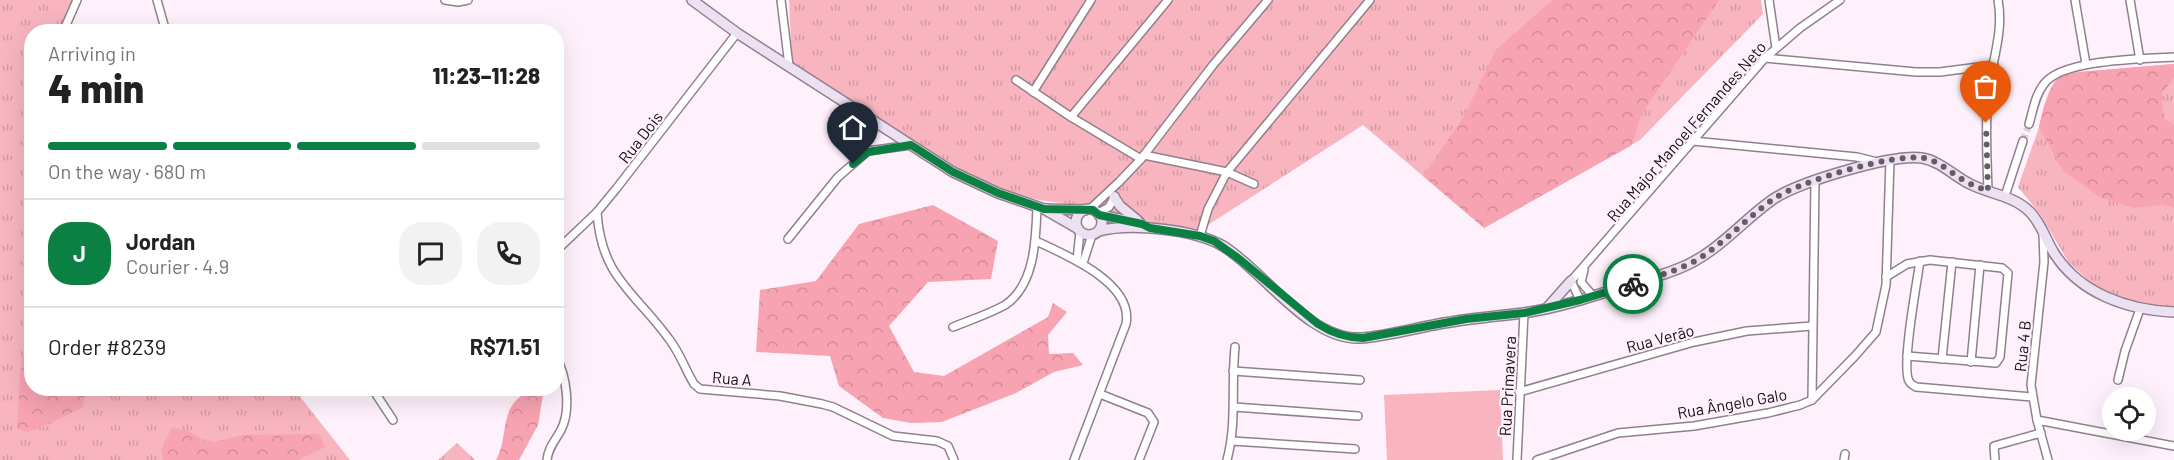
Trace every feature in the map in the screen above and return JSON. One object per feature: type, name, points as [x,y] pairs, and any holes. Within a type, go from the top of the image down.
[{"type":"street","points":[[66,24],[76,0]]},
{"type":"street","points":[[157,0],[164,24]]},
{"type":"street","points":[[445,0],[458,2],[468,0]]},
{"type":"street","points":[[692,0],[737,33],[953,172],[998,193],[1040,208],[1086,235],[1122,227],[1146,226]]},
{"type":"street","points":[[781,0],[789,66]]},
{"type":"street","points":[[1034,92],[1091,0]]},
{"type":"street","points":[[1071,117],[1168,0]]},
{"type":"street","points":[[1093,212],[1143,157],[1268,0]]},
{"type":"street","points":[[1200,236],[1208,209],[1227,172],[1370,0]]},
{"type":"street","points":[[1769,0],[1776,48]]},
{"type":"street","name":"Rua Major Manoel Fernandes Neto","points":[[1571,281],[1765,58],[1800,28],[1839,0]]},
{"type":"street","points":[[1988,191],[1986,123],[1999,28],[1998,0]]},
{"type":"street","points":[[2075,0],[2086,64]]},
{"type":"street","points":[[2130,0],[2140,60]]},
{"type":"street","name":"Rua Dois","points":[[564,243],[597,212],[737,33]]},
{"type":"street","points":[[2029,124],[2038,95],[2053,75],[2086,64],[2174,57]]},
{"type":"street","points":[[1765,58],[1916,72],[1940,72],[1994,64]]},
{"type":"street","points":[[1016,80],[1071,117],[1143,157],[1227,172],[1254,184]]},
{"type":"street","points":[[1693,141],[1857,157],[1877,162]]},
{"type":"street","points":[[2005,196],[2023,141]]},
{"type":"street","points":[[788,238],[838,177],[868,152],[911,145]]},
{"type":"street","points":[[1040,208],[1093,212],[1146,226],[1200,236],[1226,248],[1327,330],[1349,337],[1363,338],[1466,319],[1524,313],[1593,296],[1689,264],[1712,250],[1776,197],[1815,181],[1877,162],[1928,159],[1967,183],[2005,196],[2028,210],[2063,265],[2080,281],[2112,301],[2140,309],[2174,312]]},
{"type":"street","name":"Rua Ângelo Galo","points":[[1538,460],[1618,433],[1694,426],[1768,413],[1812,400],[1856,356],[1876,332],[1886,277],[1890,160]]},
{"type":"street","points":[[1812,400],[1815,181]]},
{"type":"street","points":[[1080,261],[1076,220],[1109,207],[1119,182]]},
{"type":"street","points":[[1114,197],[1125,211],[1146,226]]},
{"type":"street","points":[[953,327],[999,308],[1018,292],[1029,269],[1036,241],[1040,208]]},
{"type":"street","name":"Rua A","points":[[597,212],[598,232],[607,262],[616,276],[671,340],[694,384],[700,389],[780,396],[822,404],[893,436],[938,441],[948,446],[954,460]]},
{"type":"street","points":[[1080,261],[1102,223],[1093,212]]},
{"type":"street","name":"Rua 4 B","points":[[2043,232],[2044,262],[2031,385],[2037,420],[2048,460]]},
{"type":"street","points":[[1036,241],[1080,261],[1116,292],[1127,312],[1126,324],[1074,460]]},
{"type":"street","points":[[1886,277],[1907,264],[1920,261],[2002,268],[2008,273],[1998,361],[1992,364],[1907,356]]},
{"type":"street","points":[[1920,261],[1907,356],[1908,379],[1916,387],[2032,397]]},
{"type":"street","points":[[1942,359],[1952,262]]},
{"type":"street","points":[[1587,265],[1581,282],[1593,296]]},
{"type":"street","points":[[1971,362],[1980,266]]},
{"type":"street","points":[[1546,308],[1571,281],[1580,300]]},
{"type":"street","points":[[2118,380],[2125,351],[2140,309]]},
{"type":"street","name":"Rua Primavera","points":[[1517,460],[1524,313]]},
{"type":"street","name":"Rua Verão","points":[[1519,392],[1694,342],[1747,331],[1812,326]]},
{"type":"street","points":[[1227,460],[1232,441],[1235,347]]},
{"type":"street","points":[[1233,371],[1360,380]]},
{"type":"street","points":[[547,460],[548,452],[566,415],[564,388]]},
{"type":"street","points":[[1100,394],[1148,412],[1152,416],[1154,422],[1139,460]]},
{"type":"street","points":[[377,396],[393,420]]},
{"type":"street","points":[[1234,407],[1358,416]]},
{"type":"street","points":[[2037,420],[2174,446]]},
{"type":"street","points":[[1995,460],[1994,446],[2041,433]]},
{"type":"street","points":[[1232,441],[1355,449]]},
{"type":"green space","points":[[0,0],[77,0],[71,24],[24,24],[24,396],[300,396],[350,460],[0,460]]},
{"type":"green space","points":[[789,0],[1761,0],[1763,14],[1640,140],[1484,228],[1363,125],[1197,232],[1138,222],[1077,205],[1039,200],[998,190],[956,169],[792,62]]},
{"type":"green space","points":[[1552,0],[1719,0],[1641,115],[1632,145],[1484,228],[1423,176],[1463,118],[1496,50]]},
{"type":"green space","points":[[2174,64],[2174,309],[2144,307],[2095,286],[2069,263],[2040,214],[2018,187],[2044,106],[2055,81],[2065,75],[2079,72]]},
{"type":"green space","points":[[2174,64],[2174,78],[2162,93],[2162,106],[2165,119],[2174,125],[2174,208],[2162,205],[2133,208],[2100,197],[2063,171],[2039,127],[2047,96],[2058,79],[2079,72]]},
{"type":"green space","points":[[933,205],[998,241],[991,279],[928,282],[889,326],[914,372],[944,376],[1048,317],[1053,303],[1067,312],[1048,335],[1049,354],[1073,353],[1083,365],[1054,372],[1016,393],[942,422],[911,423],[883,418],[839,386],[830,356],[756,352],[760,290],[816,281],[859,224]]},
{"type":"green space","points":[[24,354],[24,396],[84,396],[83,407],[28,432],[17,429]]},
{"type":"green space","points":[[1500,390],[1503,460],[1387,460],[1384,395]]},
{"type":"green space","points":[[543,396],[538,425],[519,460],[496,460],[508,414],[518,398]]},
{"type":"green space","points":[[172,427],[188,431],[209,443],[244,435],[319,434],[325,447],[298,460],[163,460],[161,450]]},
{"type":"green space","points":[[457,443],[475,460],[438,460]]},
{"type":"tunnel","points":[[2023,141],[2029,124]]},
{"type":"way so far","points":[[1633,284],[1679,269],[1698,259],[1781,194],[1877,162],[1912,158],[1928,159],[1967,183],[1988,191],[1986,123]]},
{"type":"route","points":[[853,164],[868,152],[911,145],[953,172],[998,193],[1044,209],[1093,210],[1099,215],[1142,224],[1150,228],[1200,236],[1226,248],[1318,324],[1327,330],[1349,337],[1363,338],[1466,319],[1524,313],[1580,300],[1633,284]]}]
